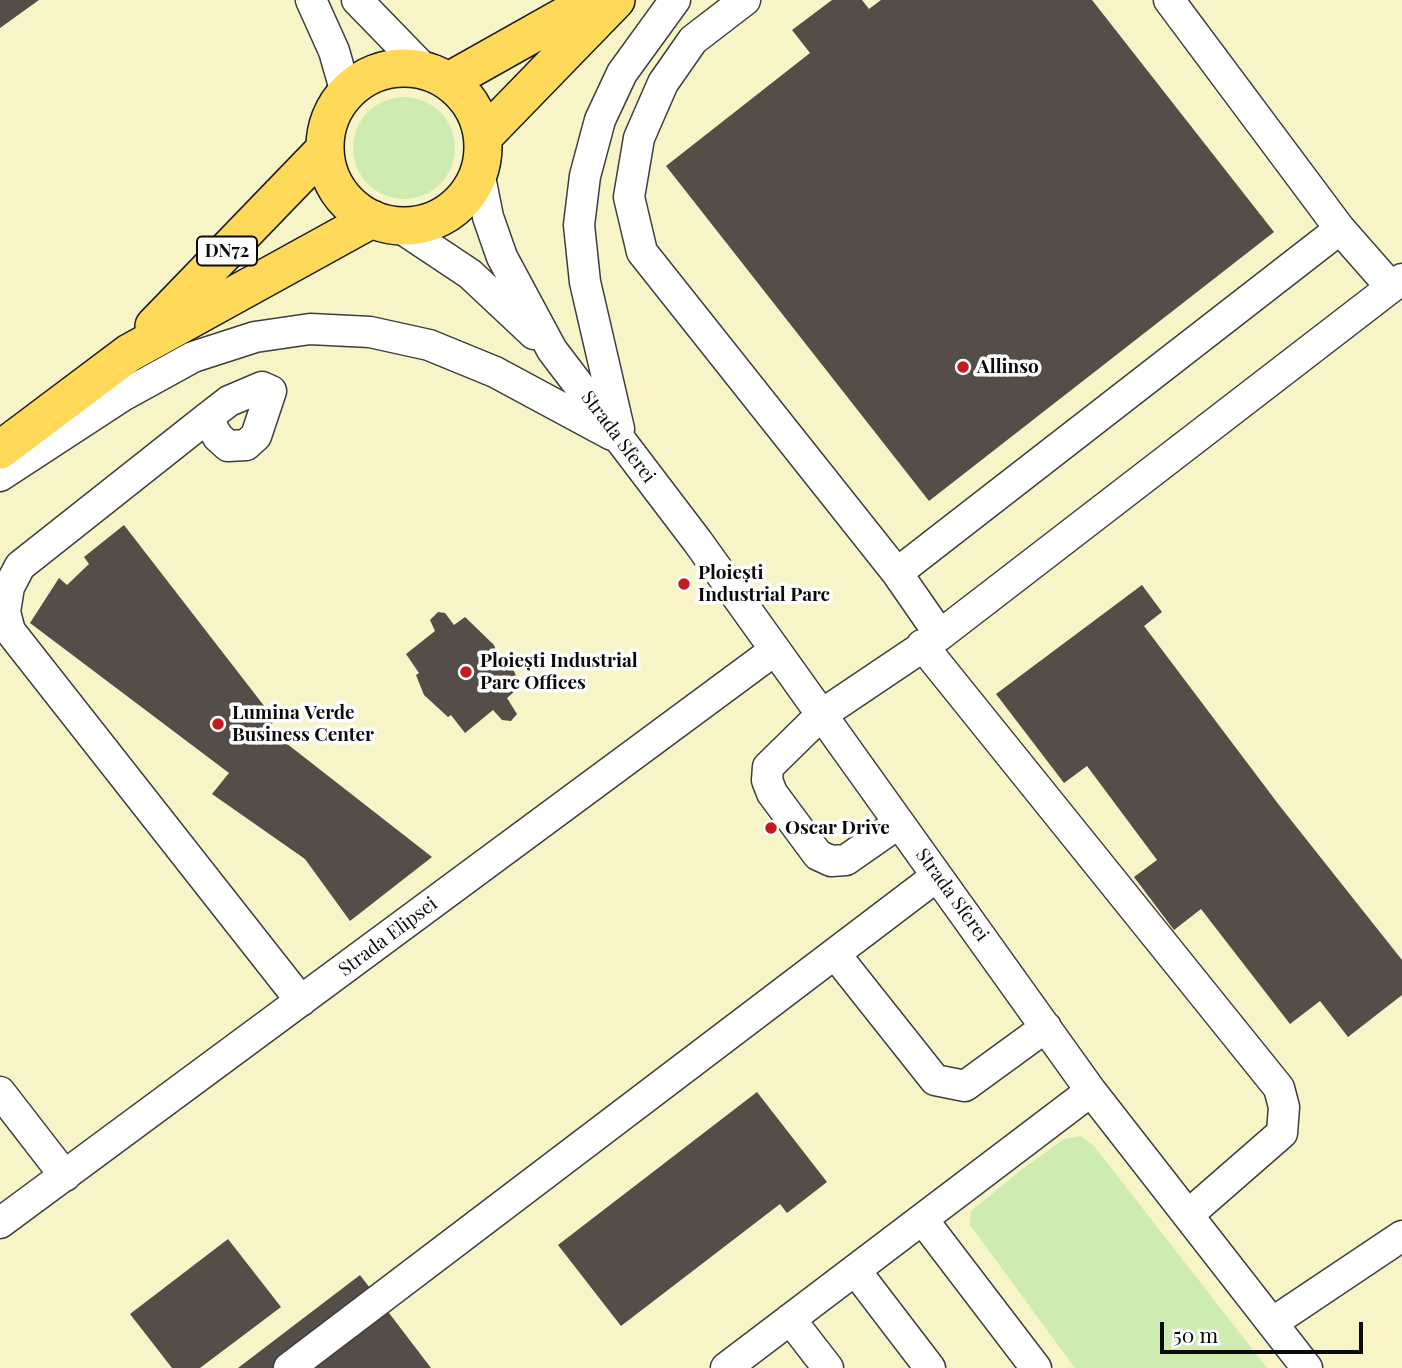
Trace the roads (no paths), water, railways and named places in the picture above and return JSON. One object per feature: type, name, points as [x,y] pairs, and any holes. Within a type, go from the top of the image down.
[{"type":"main road","points":[[437,76],[593,0]]},
{"type":"main road","points":[[481,155],[471,106],[437,76],[403,67],[362,79],[345,93],[334,110],[325,149],[328,170],[338,190],[352,207],[385,222],[424,223],[448,213],[467,195],[481,155],[616,0]]},
{"type":"main road","name":"DN72","points":[[130,353],[325,149]]},
{"type":"main road","name":"DN72","points":[[0,450],[130,353],[385,222]]},
{"type":"street","points":[[311,0],[334,51],[345,93]]},
{"type":"street","points":[[357,0],[437,76]]},
{"type":"street","points":[[622,440],[585,282],[579,225],[585,176],[600,120],[622,73],[675,0]]},
{"type":"street","points":[[745,0],[693,40],[663,83],[639,138],[629,197],[642,251],[897,573],[931,640],[1279,1087],[1284,1107],[1282,1133],[1188,1215]]},
{"type":"street","points":[[900,823],[846,860],[831,861],[818,855],[772,793],[767,780],[768,767],[821,715],[931,640],[1396,283],[1340,229],[1168,0]]},
{"type":"street","name":"Strada Sferei","points":[[481,155],[488,217],[502,257],[552,350]]},
{"type":"street","name":"Strada Sferei","points":[[385,222],[470,274],[552,350],[622,440],[775,650],[1091,1090],[1307,1368]]},
{"type":"street","points":[[897,573],[1340,229]]},
{"type":"street","points":[[0,476],[124,395],[193,357],[255,337],[310,330],[370,332],[429,345],[495,372],[622,440]]},
{"type":"street","points":[[207,418],[20,566],[9,587],[5,612],[10,631],[301,1001]]},
{"type":"street","name":"Strada Elipsei","points":[[0,1223],[775,650]]},
{"type":"street","points":[[289,1368],[937,876]]},
{"type":"street","points":[[835,954],[935,1080],[965,1086],[1046,1027]]},
{"type":"street","points":[[726,1368],[1091,1090]]},
{"type":"street","points":[[0,1092],[65,1177]]},
{"type":"street","points":[[923,1220],[1036,1368]]},
{"type":"street","points":[[1272,1322],[1402,1236]]},
{"type":"street","points":[[855,1270],[930,1368]]},
{"type":"street","points":[[790,1320],[828,1368]]},
{"type":"place","name":"Allinso","points":[[963,367]]},
{"type":"place","name":"Ploiești Industrial Parc","points":[[684,584]]},
{"type":"place","name":"Ploiești Industrial Parc Offices","points":[[466,672]]},
{"type":"place","name":"Lumina Verde Business Center","points":[[218,724]]},
{"type":"place","name":"Oscar Drive","points":[[771,828]]}]
